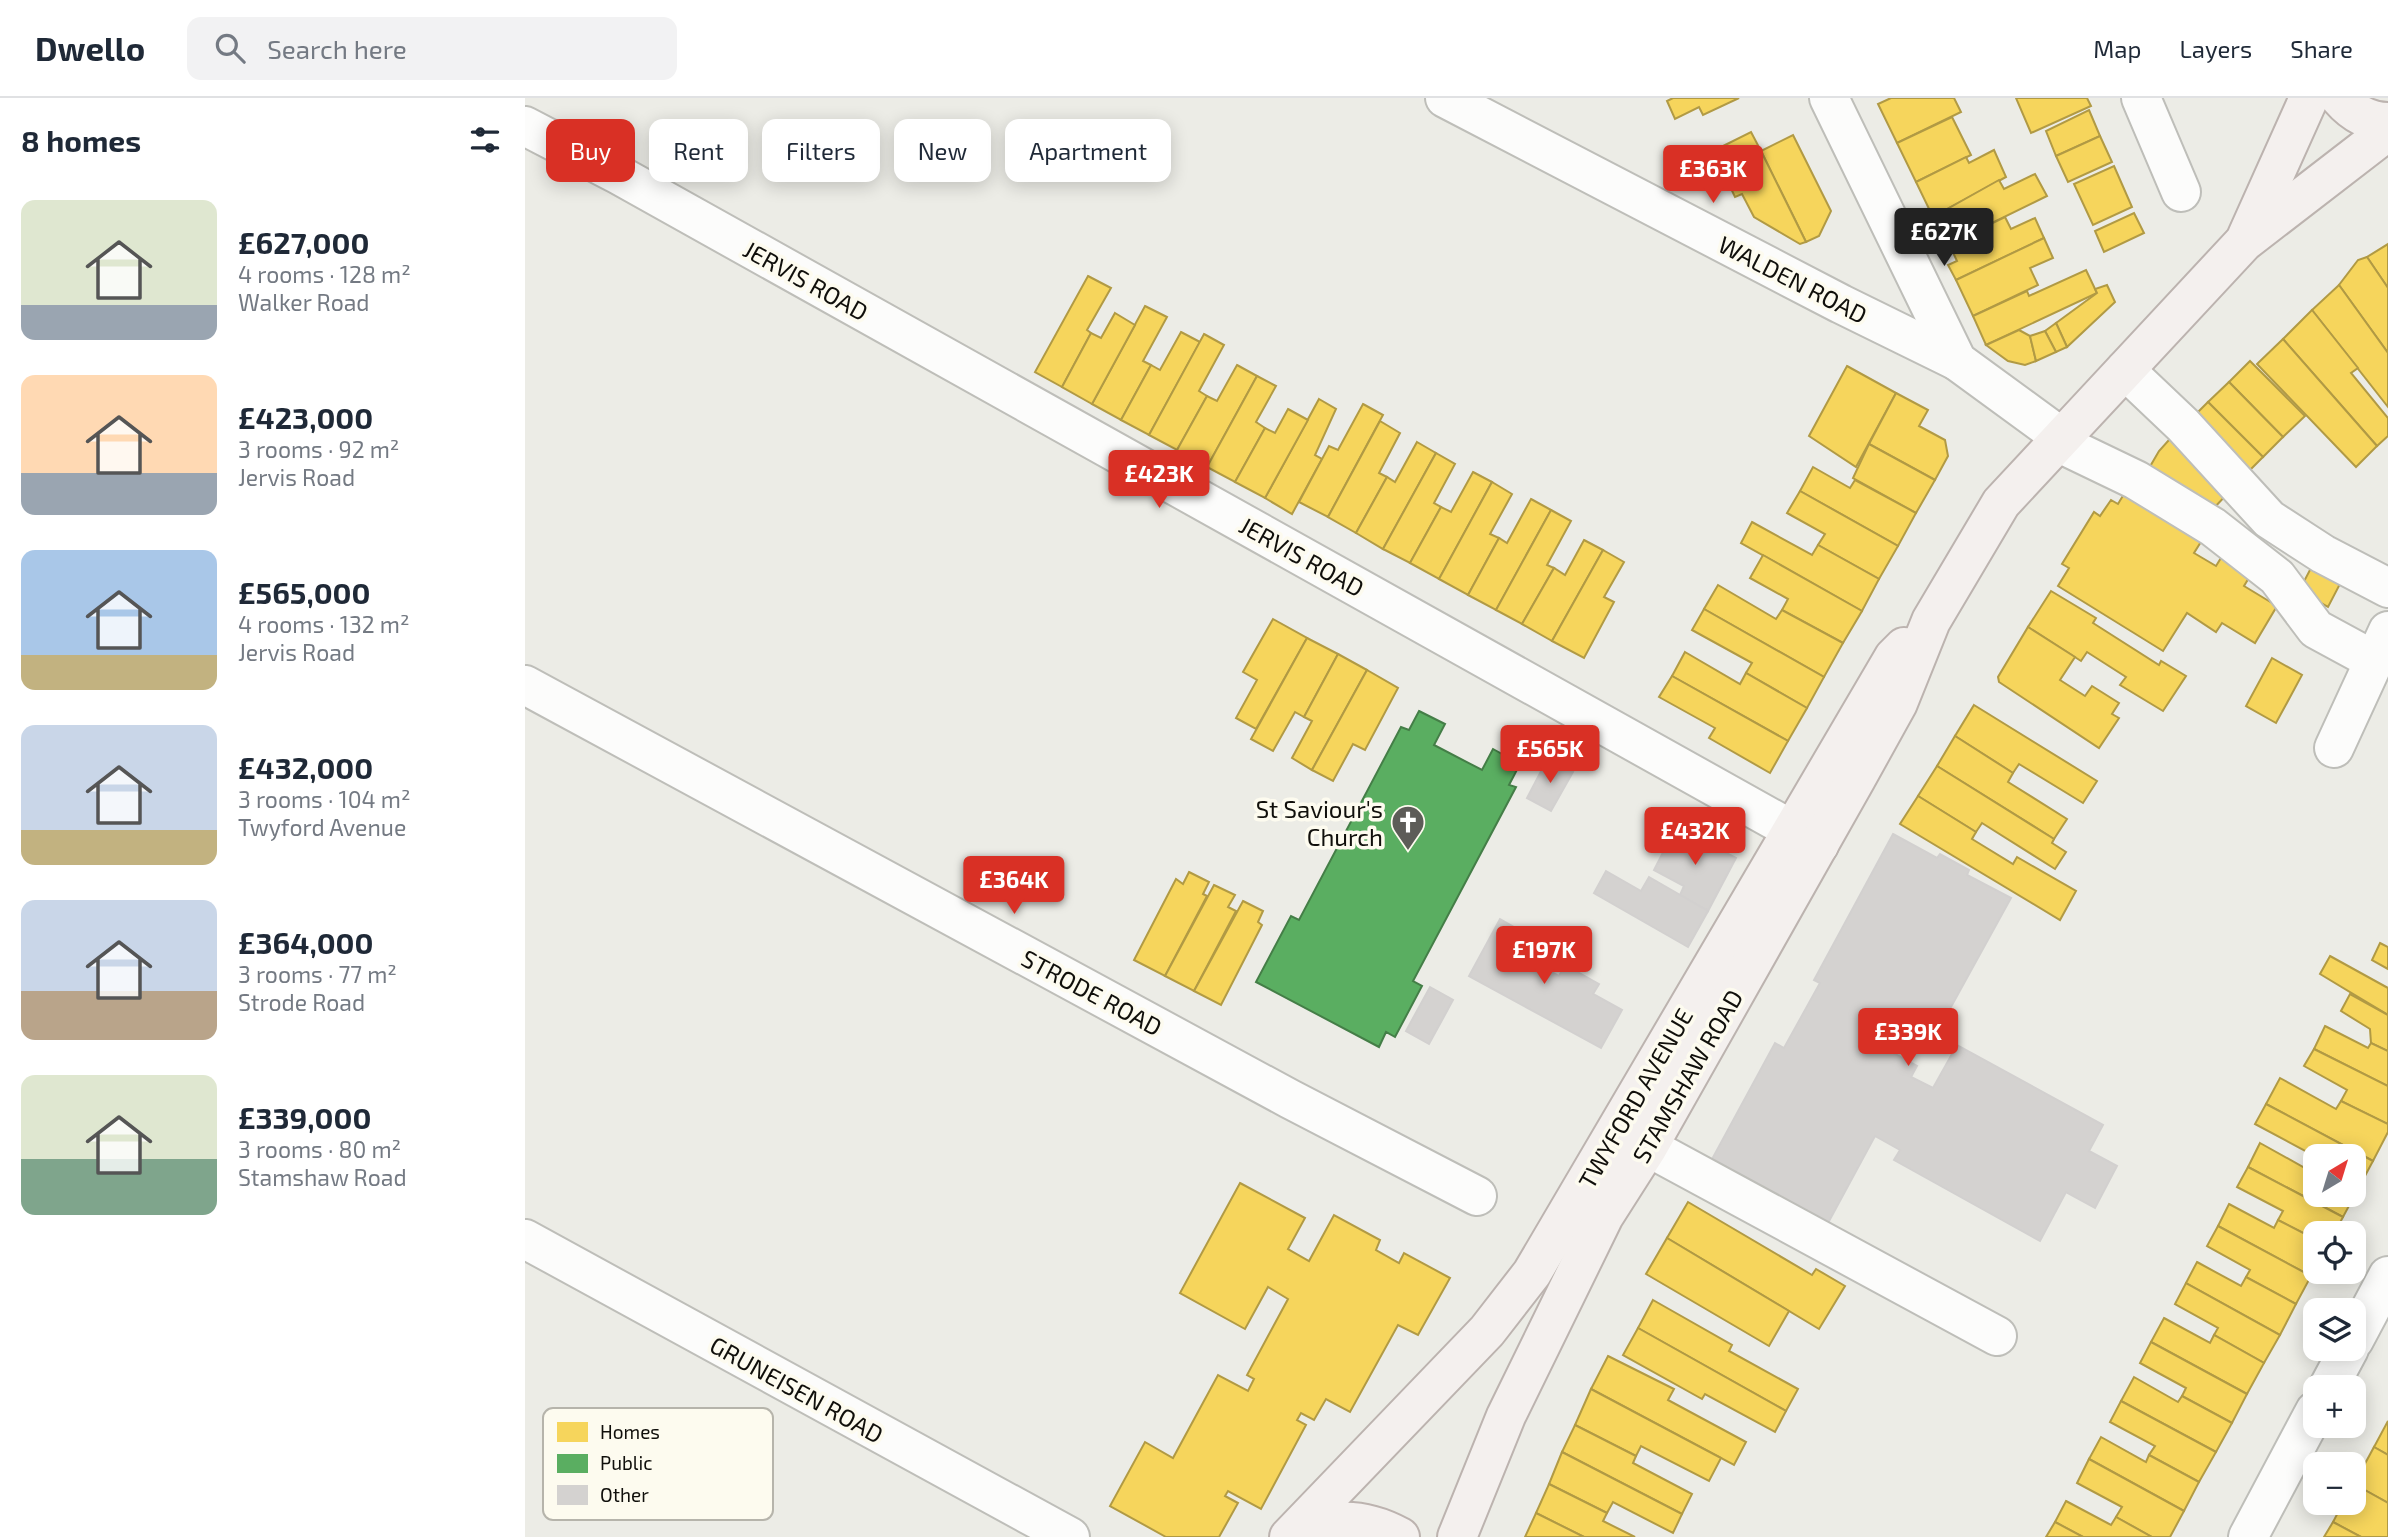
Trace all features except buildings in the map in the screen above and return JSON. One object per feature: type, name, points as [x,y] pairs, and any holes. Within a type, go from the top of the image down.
[{"type":"main road","points":[[2244,242],[2309,98]]},
{"type":"main road","points":[[2340,98],[2350,109],[2366,118],[2388,122]]},
{"type":"main road","points":[[2244,242],[2388,131]]},
{"type":"main road","name":"STAMSHAW ROAD","points":[[1457,1537],[1506,1416],[1557,1307],[1604,1216],[1648,1147],[1805,837],[1898,703],[1931,621],[2001,503],[2244,242]]},
{"type":"main road","name":"TWYFORD AVENUE","points":[[1291,1537],[1487,1331],[1532,1273],[1805,837]]},
{"type":"main road","name":"TWYFORD AVENUE","points":[[1291,1537],[1315,1526],[1352,1521],[1370,1523],[1400,1537]]},
{"type":"street","name":"WALDEN ROAD","points":[[1445,98],[1841,304],[1957,361],[2059,439],[2136,480],[2213,527],[2277,577],[2316,629],[2381,646]]},
{"type":"street","points":[[1829,98],[1957,361]]},
{"type":"street","points":[[2141,98],[2181,192]]},
{"type":"street","name":"JERVIS ROAD","points":[[525,126],[619,175],[1805,837]]},
{"type":"street","points":[[2125,370],[2183,425],[2269,519],[2323,554],[2388,588]]},
{"type":"street","points":[[2334,748],[2381,646]]},
{"type":"street","name":"STRODE ROAD","points":[[525,685],[1290,1099],[1477,1196]]},
{"type":"street","points":[[1648,1147],[1997,1336]]},
{"type":"street","name":"GRUNEISEN ROAD","points":[[525,1239],[1070,1537]]},
{"type":"street","points":[[2366,1317],[2388,1276]]},
{"type":"street","points":[[2248,1537],[2303,1434]]},
{"type":"place","name":"St Saviour's Church","points":[[1408,852]]}]
